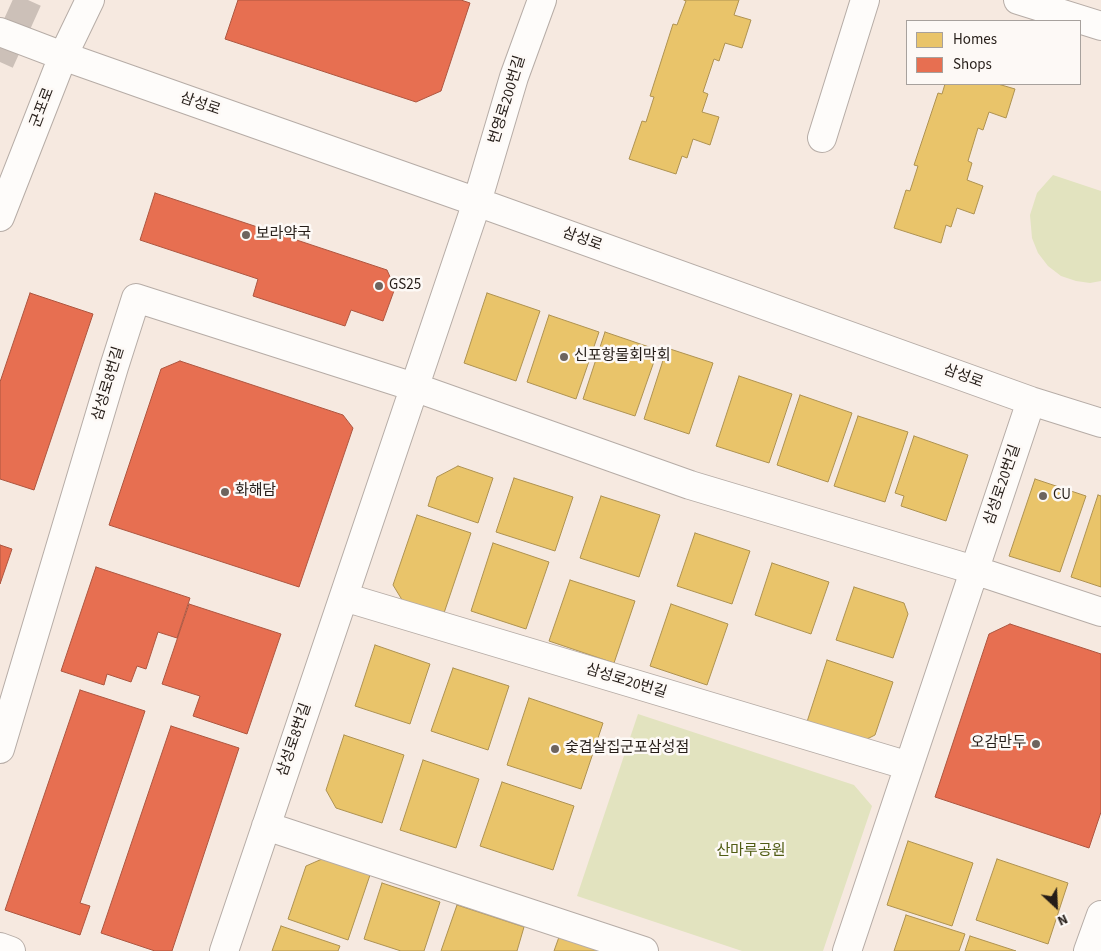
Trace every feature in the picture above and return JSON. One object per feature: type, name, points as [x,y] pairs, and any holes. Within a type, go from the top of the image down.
[{"type":"street","name":"군포로","points":[[0,217],[63,56],[90,0]]},
{"type":"street","name":"번영로200번길","points":[[477,202],[514,77],[542,0]]},
{"type":"street","points":[[822,138],[865,0]]},
{"type":"street","points":[[1018,0],[1101,26]]},
{"type":"street","name":"삼성로","points":[[0,32],[1031,401],[1101,423]]},
{"type":"street","name":"삼성로8번길","points":[[224,951],[477,202]]},
{"type":"street","name":"삼성로8번길","points":[[0,749],[136,298],[414,387]]},
{"type":"street","points":[[414,387],[690,485],[974,570],[1101,612]]},
{"type":"street","name":"삼성로20번길","points":[[847,951],[1031,401]]},
{"type":"street","name":"삼성로20번길","points":[[344,597],[909,766]]},
{"type":"street","points":[[266,826],[644,951]]},
{"type":"street","points":[[1088,951],[1101,915]]},
{"type":"street","points":[[0,947],[11,951]]},
{"type":"green space","points":[[1053,175],[1101,191],[1101,281],[1090,283],[1061,276],[1048,266],[1038,253],[1032,238],[1030,215],[1037,193]]},
{"type":"green space","name":"산마루공원","points":[[638,714],[854,785],[872,806],[823,951],[742,951],[577,896]]},
{"type":"building: Homes","points":[[684,0],[739,0],[734,15],[751,20],[742,48],[725,43],[719,61],[714,59],[703,92],[708,94],[702,112],[719,117],[710,145],[693,139],[687,158],[682,156],[676,174],[629,159],[642,121],[646,122],[654,97],[650,96],[673,24],[677,25],[686,1]]},
{"type":"building: Homes","points":[[945,85],[1001,85],[1015,89],[1006,118],[989,112],[983,130],[978,128],[968,161],[972,163],[967,180],[983,186],[974,214],[957,208],[951,227],[946,225],[941,243],[894,228],[906,190],[910,191],[918,166],[914,165],[938,93],[942,94]]},
{"type":"building: Homes","points":[[487,293],[540,311],[516,381],[464,363]]},
{"type":"building: Homes","points":[[549,315],[599,332],[576,399],[527,382]]},
{"type":"building: Homes","points":[[605,332],[658,350],[635,416],[583,399]]},
{"type":"building: Homes","points":[[667,348],[713,363],[689,434],[644,419]]},
{"type":"building: Homes","points":[[739,376],[792,394],[769,463],[716,446]]},
{"type":"building: Homes","points":[[800,395],[852,413],[828,482],[777,465]]},
{"type":"building: Homes","points":[[858,416],[908,432],[885,502],[834,486]]},
{"type":"building: Homes","points":[[914,436],[968,455],[946,521],[901,506],[904,496],[895,493]]},
{"type":"building: Homes","points":[[458,466],[493,478],[478,523],[428,506],[437,477]]},
{"type":"building: Homes","points":[[514,478],[573,497],[555,551],[496,532]]},
{"type":"building: Homes","points":[[1035,479],[1086,496],[1060,572],[1009,556]]},
{"type":"building: Homes","points":[[1098,495],[1101,496],[1101,587],[1071,577]]},
{"type":"building: Homes","points":[[601,496],[660,515],[639,577],[580,558]]},
{"type":"building: Homes","points":[[417,515],[471,533],[443,616],[404,603],[393,585]]},
{"type":"building: Homes","points":[[695,533],[750,551],[732,604],[677,586]]},
{"type":"building: Homes","points":[[493,543],[549,562],[526,629],[471,611]]},
{"type":"building: Homes","points":[[772,563],[829,582],[811,634],[755,615]]},
{"type":"building: Homes","points":[[570,580],[635,601],[614,663],[549,641]]},
{"type":"building: Homes","points":[[854,587],[904,603],[908,614],[893,658],[836,640]]},
{"type":"building: Homes","points":[[671,604],[728,624],[707,685],[650,666]]},
{"type":"building: Homes","points":[[375,645],[430,664],[410,724],[355,706]]},
{"type":"building: Homes","points":[[827,660],[893,682],[875,735],[857,744],[805,728]]},
{"type":"building: Homes","points":[[453,668],[509,686],[488,750],[431,731]]},
{"type":"building: Homes","points":[[529,698],[603,723],[581,789],[507,765]]},
{"type":"building: Homes","points":[[344,735],[404,755],[382,823],[336,808],[326,790]]},
{"type":"building: Homes","points":[[423,760],[479,779],[456,848],[400,830]]},
{"type":"building: Homes","points":[[502,782],[574,806],[553,870],[480,846]]},
{"type":"building: Homes","points":[[908,841],[973,863],[952,926],[887,905]]},
{"type":"building: Homes","points":[[322,859],[370,875],[348,940],[288,919],[306,866]]},
{"type":"building: Homes","points":[[997,859],[1068,883],[1048,944],[976,920]]},
{"type":"building: Homes","points":[[382,883],[440,902],[424,951],[401,951],[364,939]]},
{"type":"building: Homes","points":[[457,905],[524,927],[517,951],[441,951]]},
{"type":"building: Homes","points":[[906,915],[965,934],[959,951],[894,951]]},
{"type":"building: Homes","points":[[281,926],[340,946],[338,951],[272,951]]},
{"type":"building: Homes","points":[[970,936],[1016,951],[965,951]]},
{"type":"building: Homes","points":[[559,937],[602,951],[554,951]]},
{"type":"building: Shops","points":[[238,0],[461,0],[470,3],[441,91],[416,102],[225,39]]},
{"type":"building: Shops","points":[[155,193],[387,270],[395,288],[383,321],[351,310],[345,326],[253,296],[258,279],[140,240]]},
{"type":"building: Shops","points":[[30,293],[93,314],[34,490],[0,479],[0,382]]},
{"type":"building: Shops","points":[[180,361],[343,415],[353,428],[299,587],[109,525],[161,369]]},
{"type":"building: Shops","points":[[0,545],[12,549],[0,584]]},
{"type":"building: Shops","points":[[96,567],[190,598],[177,638],[158,632],[146,669],[137,666],[131,682],[107,674],[104,685],[61,671]]},
{"type":"building: Shops","points":[[189,604],[281,634],[247,734],[193,716],[200,696],[162,684]]},
{"type":"building: Shops","points":[[1010,624],[1101,654],[1101,812],[1089,848],[935,797],[989,634]]},
{"type":"building: Shops","points":[[80,690],[145,711],[80,903],[90,906],[80,935],[5,910]]},
{"type":"building: Shops","points":[[171,726],[239,748],[172,951],[155,951],[101,933]]},
{"type":"tunnel","points":[[0,62],[28,0]]},
{"type":"place","name":"보라약국","points":[[246,235]]},
{"type":"place","name":"GS25","points":[[379,286]]},
{"type":"place","name":"신포항물회막회","points":[[564,357]]},
{"type":"place","name":"화해담","points":[[225,492]]},
{"type":"place","name":"CU","points":[[1043,496]]},
{"type":"place","name":"오감만두","points":[[1036,744]]},
{"type":"place","name":"숯겹살집군포삼성점","points":[[555,749]]}]
